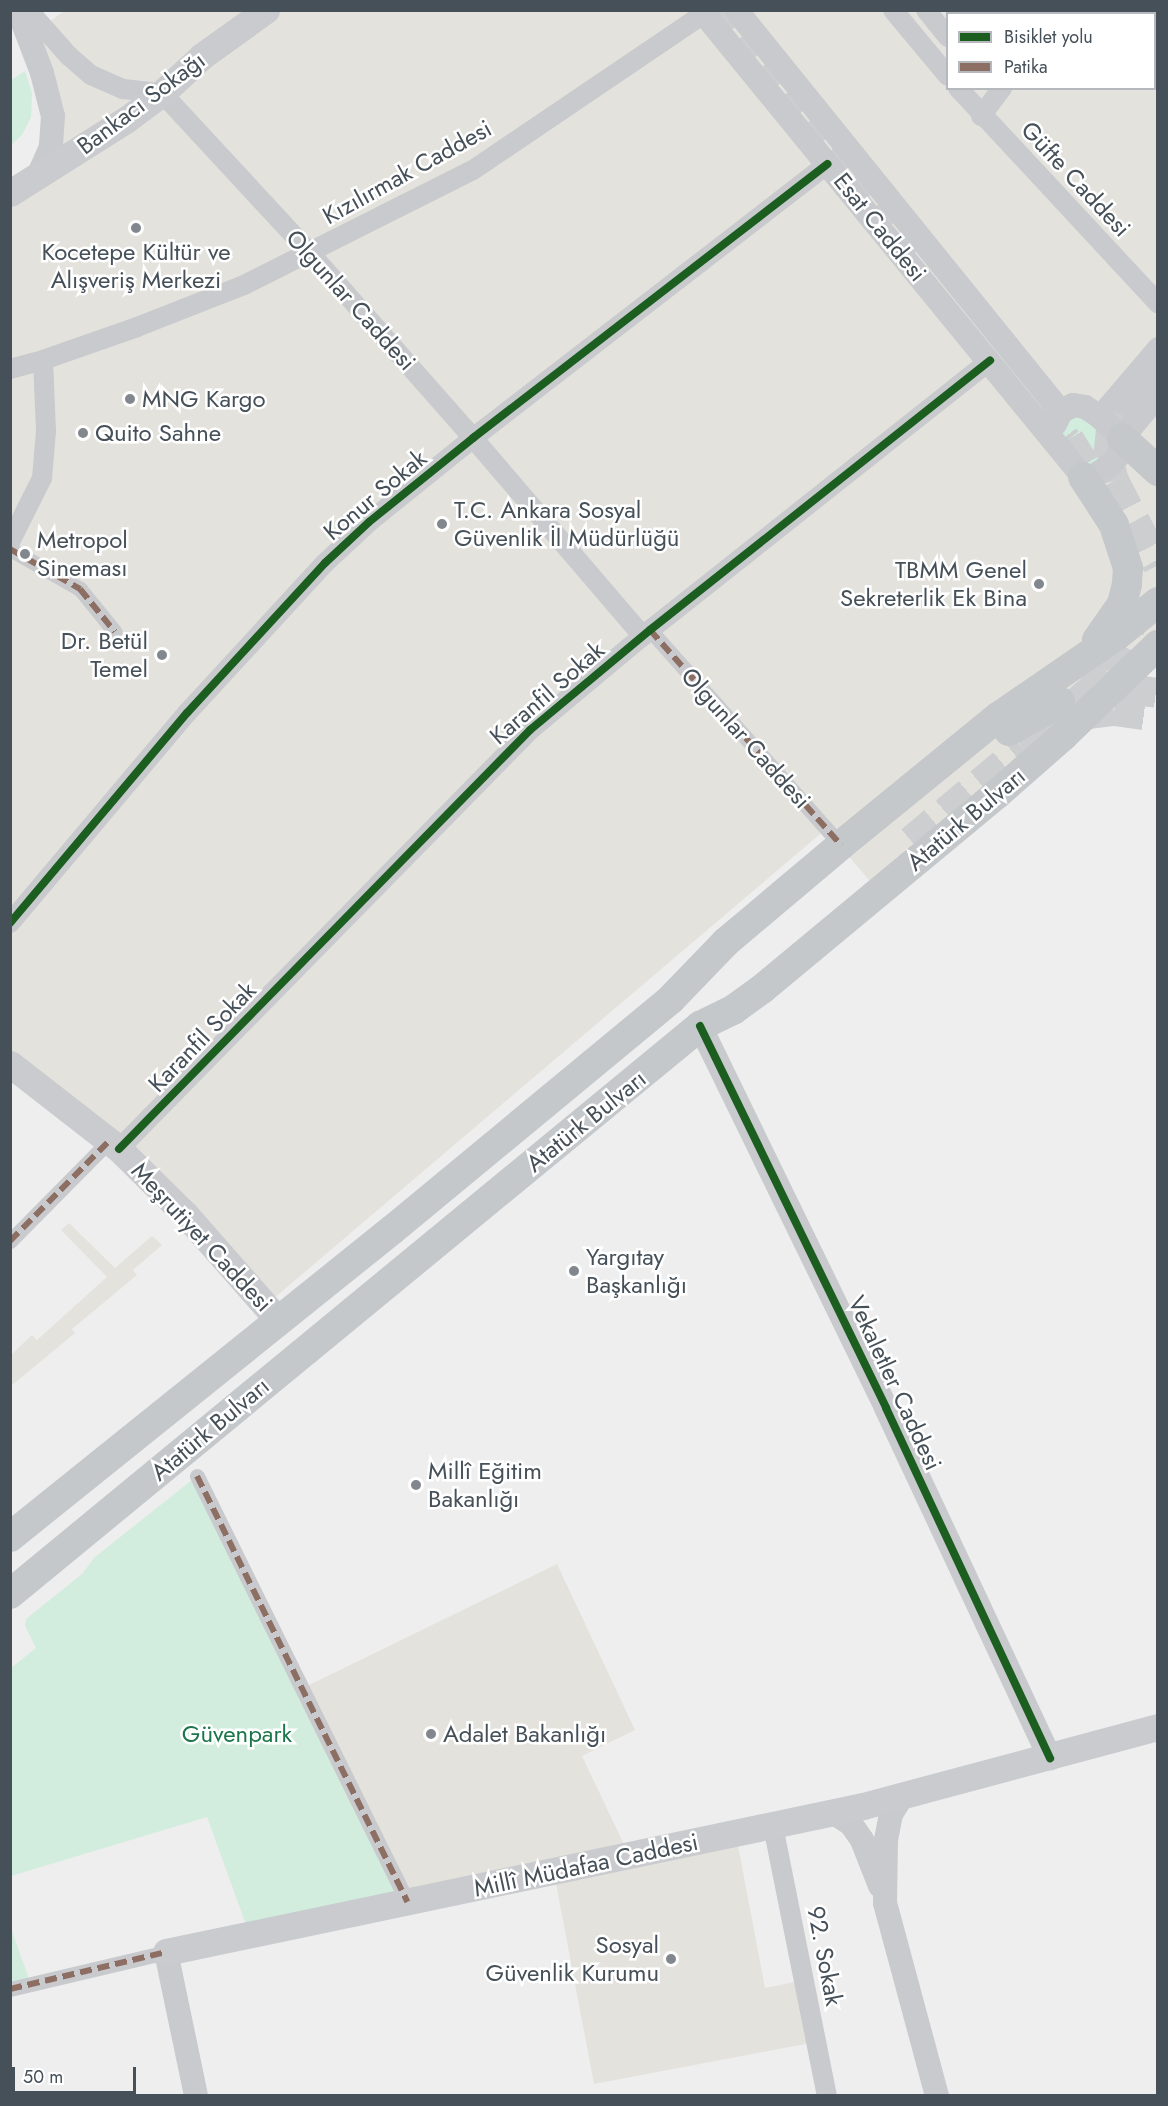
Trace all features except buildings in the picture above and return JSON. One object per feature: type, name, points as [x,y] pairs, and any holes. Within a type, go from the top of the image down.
[{"type":"main road","name":"Bankacı Sokağı","points":[[12,192],[37,178],[162,93],[202,56],[266,10]]},
{"type":"main road","points":[[1122,438],[1158,471]]},
{"type":"main road","points":[[1077,663],[1114,619],[1122,604],[1128,584],[1128,568],[1120,539],[1114,525],[1083,477]]},
{"type":"main road","name":"Atatürk Bulvarı","points":[[10,1537],[279,1321],[676,995],[726,942],[998,717],[1077,663],[1158,602]]},
{"type":"main road","name":"Atatürk Bulvarı","points":[[10,1594],[700,1026],[733,1010],[762,989],[997,794],[1158,645]]},
{"type":"main road","points":[[676,995],[738,954],[987,747],[1032,716],[1060,702]]},
{"type":"main road","points":[[700,1026],[751,976],[911,840]]},
{"type":"main road","name":"Meşrutiyet Caddesi","points":[[10,1064],[114,1145],[185,1214],[279,1321]]},
{"type":"main road","name":"Millî Müdafaa Caddesi","points":[[166,1952],[834,1813],[1050,1758],[1158,1727]]},
{"type":"street","points":[[18,10],[42,73],[53,116],[51,147],[37,178]]},
{"type":"street","points":[[28,10],[69,56],[91,75],[123,89],[162,93]]},
{"type":"street","name":"Esat Caddesi","points":[[736,10],[1061,412]]},
{"type":"street","points":[[926,10],[946,35]]},
{"type":"street","points":[[895,11],[946,73]]},
{"type":"street","name":"Esat Caddesi","points":[[705,12],[1083,477]]},
{"type":"street","name":"Kızılırmak Caddesi","points":[[10,369],[44,360],[244,285],[310,254],[472,170],[705,12]]},
{"type":"street","name":"Güfte Caddesi","points":[[960,90],[981,116],[1158,303]]},
{"type":"street","points":[[981,116],[985,90]]},
{"type":"street","points":[[981,116],[1000,90]]},
{"type":"street","name":"Olgunlar Caddesi","points":[[162,93],[310,254],[647,633],[841,845]]},
{"type":"street","name":"Konur Sokak","points":[[10,923],[187,713],[325,563],[369,522],[473,438],[828,165]]},
{"type":"street","points":[[1099,416],[1158,347]]},
{"type":"street","points":[[10,542],[42,478],[46,431],[44,360]]},
{"type":"street","name":"Karanfil Sokak","points":[[10,1241],[114,1145],[510,748],[647,633],[990,361]]},
{"type":"street","points":[[1126,404],[1158,369]]},
{"type":"street","points":[[1083,477],[1094,476],[1111,464],[1118,456],[1122,438],[1158,395]]},
{"type":"street","points":[[1057,445],[1056,421],[1061,412],[1073,405],[1085,407],[1099,416],[1122,438]]},
{"type":"street","points":[[10,549],[80,589],[115,632]]},
{"type":"street","name":"Vekaletler Caddesi","points":[[700,1026],[886,1408],[1050,1758]]},
{"type":"street","points":[[197,1476],[408,1902]]},
{"type":"street","points":[[885,1903],[885,1840],[891,1814],[903,1795]]},
{"type":"street","points":[[834,1813],[851,1824],[862,1840],[885,1903],[937,2096]]},
{"type":"street","name":"92. Sokak","points":[[773,1826],[827,2096]]},
{"type":"street","points":[[166,1952],[196,2096]]},
{"type":"street","name":"Millî Müdafaa Caddesi","points":[[10,1989],[166,1952]]},
{"type":"shaded area","points":[[64,11],[1157,11],[1157,645],[879,892],[826,829],[266,1305],[11,1064],[10,193],[47,158],[42,27]]},
{"type":"shaded area","points":[[69,1223],[115,1268],[152,1236],[162,1245],[133,1270],[137,1275],[72,1329],[75,1333],[11,1386],[11,1355],[32,1335],[37,1340],[107,1277],[61,1230]]},
{"type":"shaded area","points":[[557,1564],[635,1730],[582,1756],[630,1857],[736,1835],[765,1988],[804,1980],[816,2042],[594,2084],[554,1873],[408,1902],[303,1688]]},
{"type":"green space","points":[[25,71],[32,93],[31,117],[22,135],[11,145],[11,80]]},
{"type":"green space","points":[[1073,405],[1122,438],[1083,477],[1056,421]]},
{"type":"green space","name":"Güvenpark","points":[[197,1476],[408,1902],[249,1933],[207,1817],[11,1876],[11,1668],[36,1648],[25,1626],[26,1619],[82,1574],[95,1557]]},
{"type":"green space","points":[[10,1926],[31,1984],[10,1989]]},
{"type":"tunnel","points":[[718,10],[919,256]]},
{"type":"tunnel","points":[[1126,404],[1111,430],[1108,459],[1114,481],[1158,565]]},
{"type":"tunnel","points":[[1044,408],[1069,439]]},
{"type":"tunnel","points":[[1069,439],[1093,478]]},
{"type":"tunnel","points":[[1036,737],[1092,689],[1107,671],[1129,632],[1133,613]]},
{"type":"tunnel","points":[[1092,693],[1126,689],[1158,693]]},
{"type":"tunnel","points":[[911,841],[1022,748],[1063,723],[1088,714],[1114,711],[1158,717]]},
{"type":"marked path","points":[[10,549],[80,589],[115,632]]},
{"type":"marked path","points":[[650,630],[841,845]]},
{"type":"marked path","points":[[10,1241],[109,1141]]},
{"type":"marked path","points":[[197,1476],[408,1902]]},
{"type":"marked path","points":[[10,1989],[166,1952]]},
{"type":"cycle path","points":[[10,923],[187,713],[325,563],[369,522],[473,438],[828,164]]},
{"type":"cycle path","points":[[119,1149],[530,730],[650,630],[990,361]]},
{"type":"cycle path","points":[[700,1026],[886,1408],[1050,1758]]},
{"type":"place","name":"Kocetepe Kültür ve Alışveriş Merkezi","points":[[136,228]]},
{"type":"place","name":"MNG Kargo","points":[[130,399]]},
{"type":"place","name":"Quito Sahne","points":[[83,433]]},
{"type":"place","name":"T.C. Ankara Sosyal Güvenlik İl Müdürlüğü","points":[[442,524]]},
{"type":"place","name":"Metropol Sineması","points":[[25,554]]},
{"type":"place","name":"TBMM Genel Sekreterlik Ek Bina","points":[[1039,584]]},
{"type":"place","name":"Dr. Betül Temel","points":[[162,655]]},
{"type":"place","name":"Yargıtay Başkanlığı","points":[[574,1271]]},
{"type":"place","name":"Millî Eğitim Bakanlığı","points":[[416,1485]]},
{"type":"place","name":"Adalet Bakanlığı","points":[[431,1734]]},
{"type":"place","name":"Sosyal Güvenlik Kurumu","points":[[671,1959]]}]
